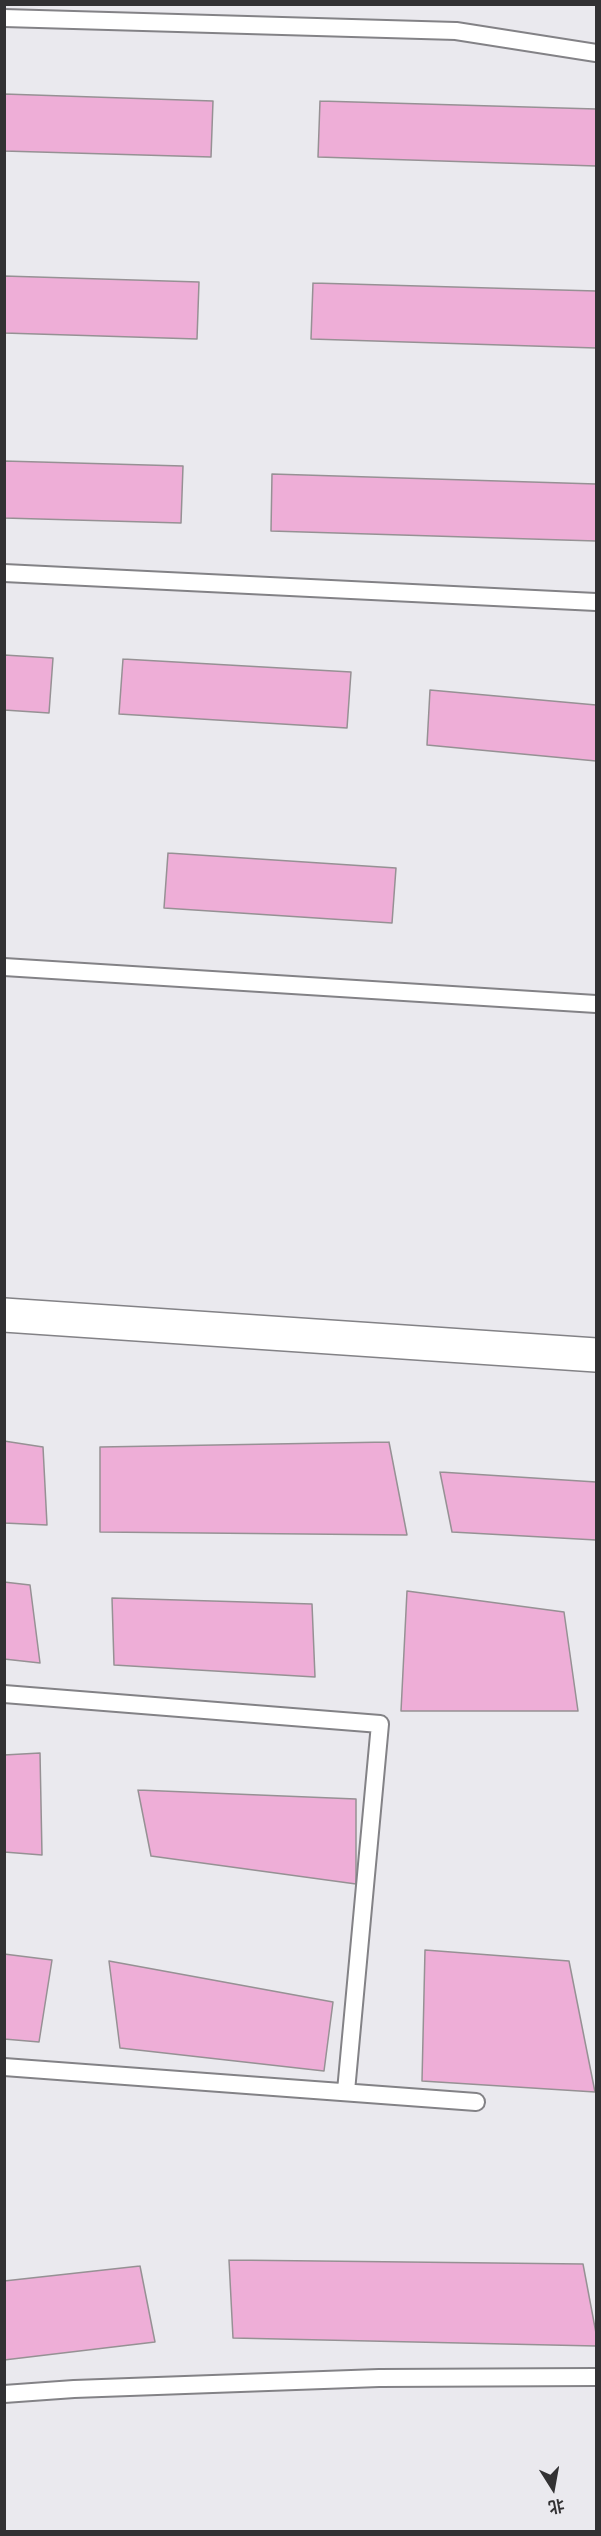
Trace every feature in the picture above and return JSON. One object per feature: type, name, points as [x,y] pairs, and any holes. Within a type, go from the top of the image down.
[{"type":"street","points":[[4,1315],[597,1355]]},
{"type":"lane","points":[[4,18],[456,31],[597,53]]},
{"type":"lane","points":[[4,573],[597,602]]},
{"type":"lane","points":[[4,967],[597,1004]]},
{"type":"lane","points":[[4,1694],[380,1724],[346,2091]]},
{"type":"lane","points":[[4,2067],[476,2102]]},
{"type":"lane","points":[[4,2394],[74,2389],[379,2378],[597,2377]]},
{"type":"building","points":[[4,94],[213,101],[211,157],[4,151]]},
{"type":"building","points":[[320,101],[596,109],[596,166],[318,157]]},
{"type":"building","points":[[4,276],[199,282],[197,339],[4,333]]},
{"type":"building","points":[[313,283],[596,291],[596,348],[311,339]]},
{"type":"building","points":[[4,461],[183,466],[181,523],[4,518]]},
{"type":"building","points":[[272,474],[596,484],[596,541],[271,531]]},
{"type":"building","points":[[4,655],[53,658],[49,713],[4,710]]},
{"type":"building","points":[[123,659],[351,672],[347,728],[119,714]]},
{"type":"building","points":[[430,690],[596,705],[596,761],[427,745]]},
{"type":"building","points":[[168,853],[396,868],[392,923],[164,908]]},
{"type":"building","points":[[4,1441],[43,1447],[47,1525],[4,1523]]},
{"type":"building","points":[[389,1442],[407,1535],[100,1532],[100,1447]]},
{"type":"building","points":[[440,1472],[596,1482],[596,1540],[452,1532]]},
{"type":"building","points":[[4,1582],[30,1585],[40,1663],[4,1659]]},
{"type":"building","points":[[407,1591],[564,1612],[578,1711],[401,1711]]},
{"type":"building","points":[[112,1598],[312,1604],[315,1677],[114,1665]]},
{"type":"building","points":[[40,1753],[42,1855],[4,1852],[4,1755]]},
{"type":"building","points":[[138,1790],[356,1799],[356,1884],[151,1856]]},
{"type":"building","points":[[425,1950],[569,1961],[595,2092],[422,2081]]},
{"type":"building","points":[[4,1954],[52,1960],[39,2042],[4,2039]]},
{"type":"building","points":[[109,1961],[333,2002],[324,2071],[120,2048]]},
{"type":"building","points":[[229,2260],[583,2264],[596,2333],[596,2346],[233,2338]]},
{"type":"building","points":[[140,2266],[155,2342],[4,2360],[4,2281]]}]
